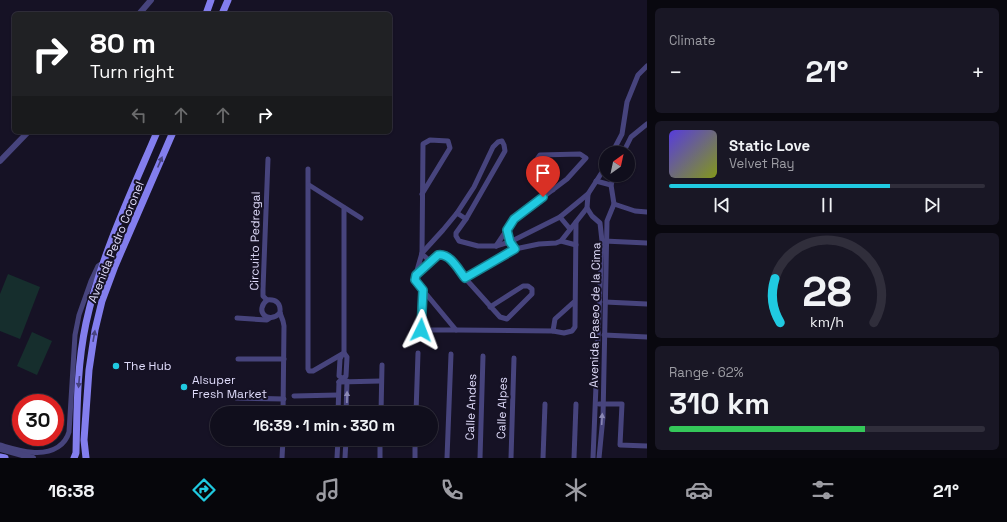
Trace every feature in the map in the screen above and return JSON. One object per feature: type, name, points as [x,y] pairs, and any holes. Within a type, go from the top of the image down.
[{"type":"main road","points":[[207,12],[212,0]]},
{"type":"main road","points":[[223,12],[228,0]]},
{"type":"main road","name":"Avenida Pedro Coronel","points":[[74,458],[76,453],[81,354],[89,310],[104,262],[156,134]]},
{"type":"main road","name":"Avenida Pedro Coronel","points":[[86,458],[84,440],[87,394],[95,330],[102,301],[115,266],[172,134]]},
{"type":"main road","points":[[87,394],[90,401],[87,446],[90,458]]},
{"type":"main road","points":[[0,457],[5,458]]},
{"type":"street","points":[[141,12],[151,0]]},
{"type":"street","points":[[616,146],[622,134],[627,102],[638,75],[647,66]]},
{"type":"street","points":[[626,146],[631,136],[647,124]]},
{"type":"street","points":[[0,161],[26,134]]},
{"type":"street","points":[[622,134],[631,136]]},
{"type":"street","points":[[422,194],[450,148],[448,141],[430,140],[423,144],[422,194],[422,253],[415,280],[456,330]]},
{"type":"street","points":[[422,253],[444,230],[457,212],[474,187],[493,146],[498,142],[502,141],[505,151],[456,234],[459,241],[478,246],[496,246],[510,242],[560,217],[588,194],[599,176]]},
{"type":"street","points":[[496,246],[514,219],[553,190],[567,179],[586,158],[580,154],[540,155],[535,162],[553,190]]},
{"type":"street","name":"Circuito Pedregal","points":[[268,159],[263,296],[267,300],[273,299],[278,302],[280,313]]},
{"type":"street","points":[[308,168],[309,371],[313,371],[344,353]]},
{"type":"street","points":[[596,181],[610,185]]},
{"type":"street","points":[[611,182],[610,185],[614,204],[635,211],[647,212]]},
{"type":"street","points":[[308,185],[361,218]]},
{"type":"street","points":[[465,278],[515,249],[561,241],[587,208],[588,194]]},
{"type":"street","name":"Avenida Paseo de la Cima","points":[[600,458],[603,405],[605,302],[604,241],[608,221],[614,204]]},
{"type":"street","points":[[338,406],[338,395],[343,380],[346,376],[347,357],[344,353],[344,208]]},
{"type":"street","points":[[587,208],[592,216],[600,223],[604,241],[593,458]]},
{"type":"street","points":[[457,212],[466,218]]},
{"type":"street","points":[[560,217],[570,229]]},
{"type":"street","points":[[600,223],[608,221]]},
{"type":"street","points":[[423,290],[421,330],[553,331],[564,333],[572,331],[575,327],[576,222]]},
{"type":"street","points":[[507,230],[510,242],[515,249]]},
{"type":"street","points":[[561,241],[576,245]]},
{"type":"street","points":[[604,241],[647,243]]},
{"type":"street","points":[[422,253],[431,262]]},
{"type":"street","points":[[416,275],[438,255],[442,254],[449,258],[490,307],[500,317],[507,319],[532,294],[532,289],[528,286],[523,286],[490,307]]},
{"type":"street","points":[[0,445],[40,454],[53,450],[67,438],[69,432],[75,335],[79,315],[98,266],[104,262],[115,266]]},
{"type":"street","points":[[267,300],[262,304],[261,310],[264,315],[270,318]]},
{"type":"street","points":[[553,331],[555,319],[575,301]]},
{"type":"street","points":[[605,302],[647,304]]},
{"type":"street","points":[[237,318],[267,320],[276,317],[280,313],[284,326],[284,406]]},
{"type":"street","points":[[604,335],[647,337]]},
{"type":"street","points":[[81,354],[84,352],[88,355],[86,375],[89,380]]},
{"type":"street","points":[[416,406],[418,353]]},
{"type":"street","points":[[447,458],[451,354]]},
{"type":"street","name":"Calle Andes","points":[[480,458],[483,356]]},
{"type":"street","name":"Calle Alpes","points":[[511,458],[514,358]]},
{"type":"street","points":[[238,360],[284,359]]},
{"type":"street","points":[[381,406],[382,365]]},
{"type":"street","points":[[343,380],[381,381]]},
{"type":"street","points":[[343,380],[345,406]]},
{"type":"street","points":[[294,396],[338,395]]},
{"type":"street","points":[[236,398],[284,399]]},
{"type":"street","points":[[543,458],[545,404]]},
{"type":"street","points":[[574,458],[576,404]]},
{"type":"street","points":[[596,404],[622,404],[620,445],[647,446]]},
{"type":"street","points":[[282,458],[283,446]]},
{"type":"street","points":[[338,446],[338,458]]},
{"type":"street","points":[[345,458],[346,446]]},
{"type":"street","points":[[380,446],[380,458]]},
{"type":"street","points":[[415,446],[415,458]]},
{"type":"street","points":[[0,449],[33,458]]},
{"type":"green space","points":[[8,274],[40,287],[20,339],[0,331],[0,294]]},
{"type":"green space","points":[[32,332],[52,341],[37,375],[17,366]]},
{"type":"place","name":"The Hub","points":[[116,366]]},
{"type":"place","name":"Alsuper Fresh Market","points":[[184,387]]},
{"type":"route","points":[[421,330],[423,290],[415,280],[416,275],[438,255],[442,254],[449,258],[465,278],[485,265],[515,249],[510,242],[507,230],[514,219],[543,197]]}]
